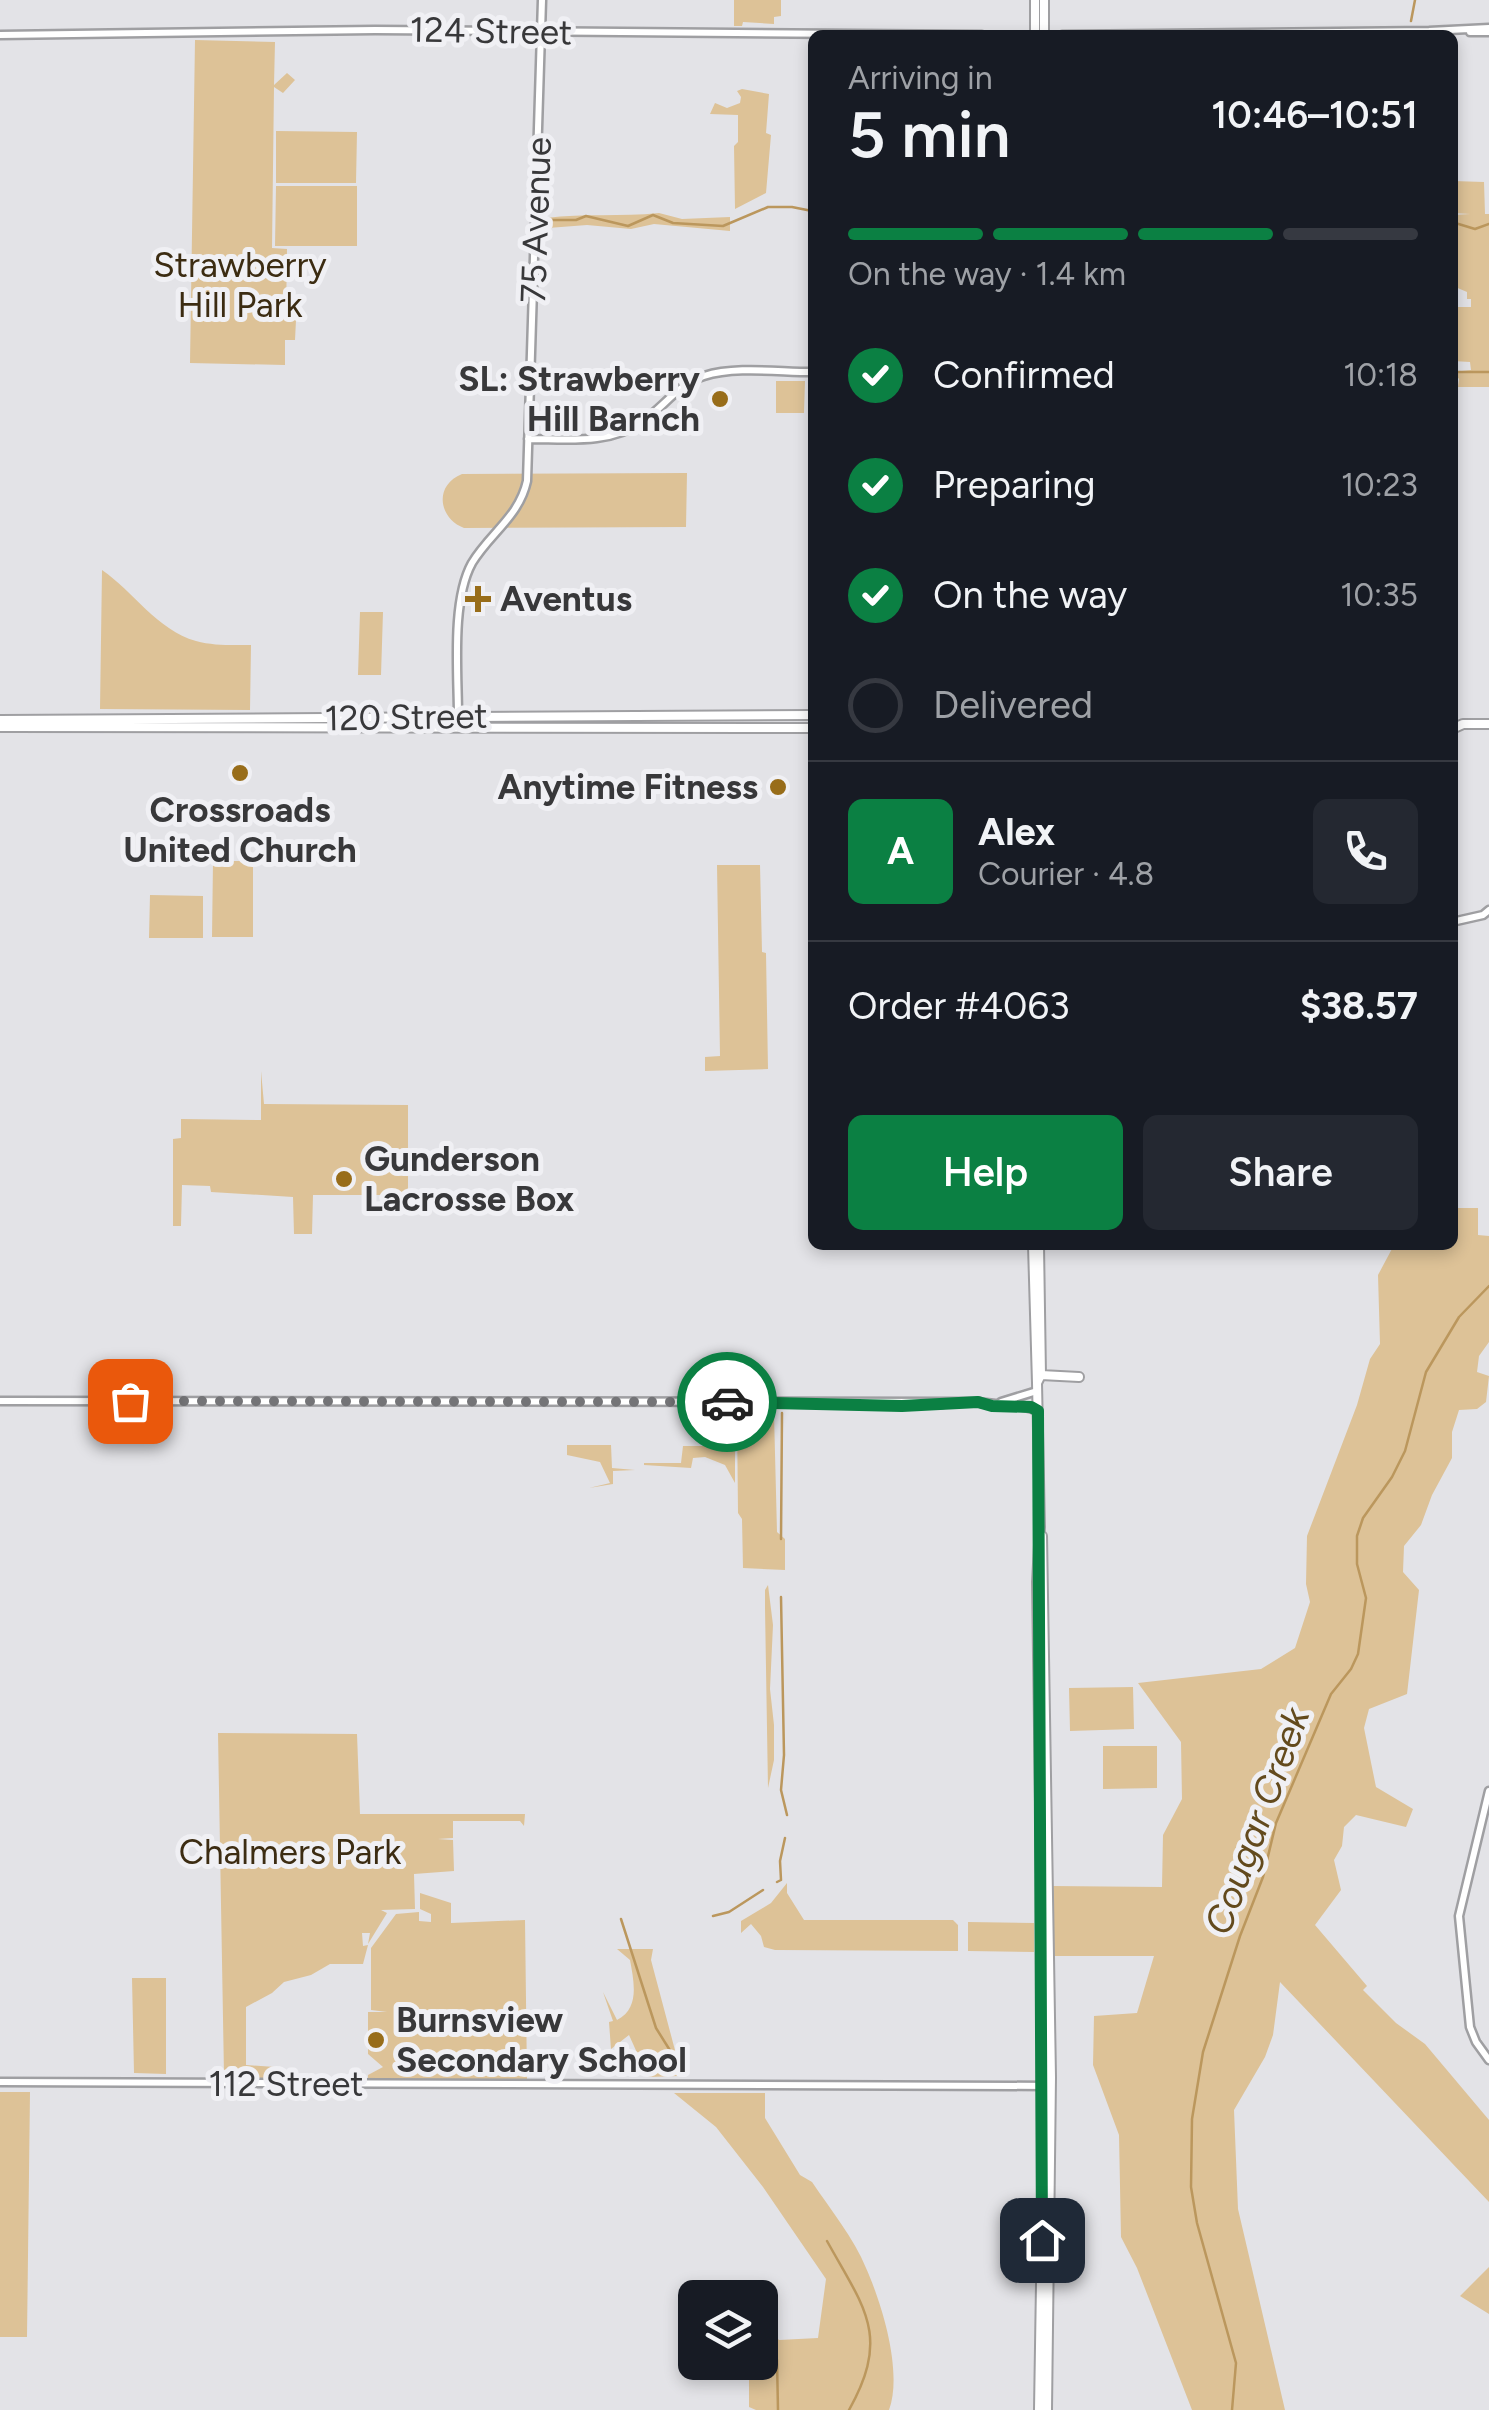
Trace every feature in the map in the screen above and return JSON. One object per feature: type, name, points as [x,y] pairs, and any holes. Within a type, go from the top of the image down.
[{"type":"main road","points":[[1034,30],[1035,0]]},
{"type":"main road","points":[[1044,0],[1044,30]]},
{"type":"main road","name":"120 Street","points":[[0,723],[94,719],[808,715]]},
{"type":"main road","points":[[557,726],[596,722],[601,716]]},
{"type":"main road","points":[[603,726],[638,723],[644,716]]},
{"type":"main road","points":[[66,727],[94,719]]},
{"type":"main road","points":[[1458,722],[1489,724]]},
{"type":"main road","name":"120 Street","points":[[0,723],[66,727],[808,728]]},
{"type":"main road","points":[[1458,726],[1464,724]]},
{"type":"main road","points":[[1036,1250],[1040,1527],[1044,1545],[1047,2410]]},
{"type":"main road","points":[[1039,1383],[1080,1377]]},
{"type":"main road","points":[[978,1402],[1038,1411]]},
{"type":"main road","points":[[1039,2410],[1047,2086]]},
{"type":"street","name":"75 Avenue","points":[[458,716],[460,602],[466,577],[520,502],[527,481],[542,0]]},
{"type":"street","name":"124 Street","points":[[0,35],[374,30],[808,34]]},
{"type":"street","points":[[1458,31],[1489,30]]},
{"type":"street","points":[[528,440],[618,436],[702,376],[723,372],[808,372]]},
{"type":"street","points":[[1458,921],[1489,910]]},
{"type":"street","points":[[0,1400],[902,1406],[1010,1400],[1039,1383]]},
{"type":"street","points":[[1489,1792],[1459,1916],[1459,1931],[1470,2027],[1489,2060]]},
{"type":"street","name":"112 Street","points":[[0,2082],[1047,2086]]},
{"type":"green space","points":[[734,0],[781,0],[781,16],[774,17],[774,24],[743,22],[742,26],[734,26]]},
{"type":"green space","name":"Strawberry Hill Park","points":[[195,40],[275,42],[274,85],[287,73],[295,80],[283,93],[274,87],[272,248],[287,249],[286,319],[296,320],[295,340],[285,340],[285,365],[190,363]]},
{"type":"green space","points":[[737,91],[769,94],[766,133],[771,135],[766,193],[735,209],[734,146],[738,142],[738,115],[710,114],[715,103],[727,108],[740,103]]},
{"type":"green space","points":[[276,131],[357,132],[356,183],[276,183]]},
{"type":"green space","points":[[1458,181],[1484,182],[1485,214],[1489,214],[1489,387],[1458,387],[1458,371],[1471,370],[1470,362],[1458,361],[1458,307],[1471,307],[1471,299],[1458,288],[1458,215],[1470,214],[1458,213]]},
{"type":"green space","points":[[276,186],[357,186],[357,246],[275,246]]},
{"type":"green space","points":[[659,213],[682,219],[730,217],[730,231],[654,224],[631,229],[587,225],[548,228],[546,218],[631,215]]},
{"type":"green space","points":[[776,381],[805,381],[804,413],[776,413]]},
{"type":"green space","points":[[687,473],[686,527],[464,528],[449,517],[443,501],[447,486],[462,474]]},
{"type":"green space","points":[[102,570],[182,636],[210,644],[251,645],[250,710],[100,709]]},
{"type":"green space","points":[[360,612],[383,612],[381,675],[358,675]]},
{"type":"green space","points":[[213,861],[253,861],[253,937],[212,937]]},
{"type":"green space","points":[[717,865],[760,865],[768,1069],[705,1071],[705,1057],[720,1056]]},
{"type":"green space","points":[[150,895],[203,896],[203,938],[149,938]]},
{"type":"green space","points":[[261,1071],[264,1104],[408,1105],[408,1195],[313,1195],[312,1234],[294,1234],[293,1197],[211,1192],[210,1186],[182,1185],[181,1226],[173,1226],[173,1139],[181,1138],[181,1119],[261,1120]]},
{"type":"green space","points":[[1458,1208],[1478,1208],[1478,1235],[1489,1236],[1489,1342],[1479,1356],[1477,1372],[1489,1376],[1486,1402],[1477,1409],[1459,1410],[1452,1432],[1452,1458],[1421,1525],[1404,1546],[1403,1572],[1419,1590],[1407,1694],[1369,1709],[1364,1728],[1376,1787],[1413,1809],[1406,1827],[1356,1815],[1344,1827],[1342,1846],[1334,1860],[1341,1890],[1315,1925],[1367,1986],[1363,1990],[1396,2023],[1425,2044],[1489,2120],[1489,2202],[1280,1982],[1273,2035],[1265,2057],[1234,2110],[1238,2209],[1285,2410],[1192,2410],[1137,2268],[1121,2237],[1119,2135],[1093,2065],[1094,2016],[1137,2013],[1154,1956],[1053,1956],[1052,1886],[1162,1887],[1163,1835],[1182,1799],[1181,1742],[1138,1683],[1261,1669],[1295,1648],[1310,1602],[1306,1584],[1307,1536],[1357,1405],[1370,1359],[1380,1344],[1378,1275],[1391,1250],[1458,1250]]},
{"type":"green space","points":[[737,1414],[774,1414],[777,1532],[785,1539],[785,1570],[743,1568]]},
{"type":"green space","points":[[567,1445],[611,1445],[612,1468],[635,1470],[613,1471],[613,1484],[589,1488],[610,1483],[600,1462],[567,1455]]},
{"type":"green space","points":[[683,1446],[735,1446],[735,1483],[725,1465],[705,1457],[693,1458],[691,1468],[644,1465],[681,1463]]},
{"type":"green space","points":[[768,1585],[773,1625],[770,1689],[774,1760],[768,1788],[765,1590]]},
{"type":"green space","points":[[1133,1687],[1134,1729],[1070,1731],[1069,1688]]},
{"type":"green space","name":"Chalmers Park","points":[[218,1733],[357,1734],[360,1814],[525,1814],[524,1826],[520,1821],[453,1821],[453,1838],[438,1839],[453,1840],[454,1871],[414,1874],[415,1909],[381,1910],[387,1913],[368,1944],[370,1933],[362,1933],[363,1946],[368,1945],[363,1964],[330,1964],[311,1975],[284,1982],[246,2007],[246,2065],[275,2067],[283,2073],[282,2078],[224,2075]]},
{"type":"green space","points":[[1103,1746],[1157,1746],[1157,1788],[1103,1789]]},
{"type":"green space","points":[[787,1883],[787,1893],[804,1920],[953,1920],[958,1925],[958,1951],[764,1947],[751,1924],[741,1933],[741,1921],[771,1903]]},
{"type":"green space","points":[[420,1893],[451,1903],[451,1923],[525,1920],[527,2079],[368,2079],[368,2075],[383,2067],[368,2054],[368,2012],[387,2012],[371,2010],[371,1948],[396,1914],[419,1912],[419,1921],[431,1922],[431,1914],[420,1909]]},
{"type":"green space","points":[[968,1922],[1034,1923],[1034,1952],[968,1951]]},
{"type":"green space","points":[[617,1949],[653,1949],[651,1960],[676,2054],[678,2076],[648,2077],[629,2035],[611,2049],[609,2022],[613,2021],[603,1992],[617,2020],[629,2009],[634,1994],[630,1960]]},
{"type":"green space","points":[[132,1978],[166,1978],[166,2074],[134,2073]]},
{"type":"green space","points":[[0,2092],[30,2092],[27,2337],[0,2337]]},
{"type":"green space","points":[[674,2093],[765,2093],[765,2118],[800,2175],[812,2182],[848,2235],[872,2283],[892,2358],[894,2377],[889,2410],[749,2407],[749,2380],[778,2380],[778,2339],[818,2338],[826,2279],[716,2127]]},
{"type":"green space","points":[[1489,2267],[1489,2314],[1460,2296]]},
{"type":"waterway","name":"Cougar Creek","points":[[1411,21],[1415,0]]},
{"type":"waterway","points":[[550,220],[586,216],[628,226],[653,215],[673,223],[723,226],[768,207],[808,210]]},
{"type":"waterway","name":"Cougar Creek","points":[[1458,224],[1475,229],[1489,224]]},
{"type":"waterway","name":"Cougar Creek","points":[[1458,372],[1489,372]]},
{"type":"waterway","name":"Cougar Creek","points":[[1232,2410],[1236,2363],[1197,2223],[1191,2187],[1192,2119],[1203,2052],[1263,1877],[1276,1823],[1331,1694],[1358,1654],[1366,1598],[1357,1564],[1357,1536],[1363,1518],[1405,1451],[1426,1372],[1459,1317],[1489,1286]]},
{"type":"waterway","points":[[781,1539],[782,1413]]},
{"type":"waterway","points":[[781,1597],[781,1790],[787,1815]]},
{"type":"waterway","points":[[777,1882],[781,1880],[785,1838]]},
{"type":"waterway","points":[[713,1916],[729,1912],[763,1890]]},
{"type":"waterway","points":[[621,1919],[656,2028],[671,2052]]},
{"type":"waterway","points":[[827,2241],[868,2322],[868,2361],[849,2410]]},
{"type":"waterway","points":[[777,2380],[778,2410]]},
{"type":"way so far","points":[[130,1401],[727,1402]]},
{"type":"place","name":"SL: Strawberry Hill Barnch","points":[[720,399]]},
{"type":"place","name":"Aventus","points":[[478,599]]},
{"type":"place","name":"Crossroads United Church","points":[[240,773]]},
{"type":"place","name":"Anytime Fitness","points":[[778,787]]},
{"type":"place","name":"Gunderson Lacrosse Box","points":[[344,1179]]},
{"type":"place","name":"Burnsview Secondary School","points":[[376,2040]]},
{"type":"route","points":[[727,1402],[902,1406],[978,1402],[1038,1411],[1042,2240]]}]
